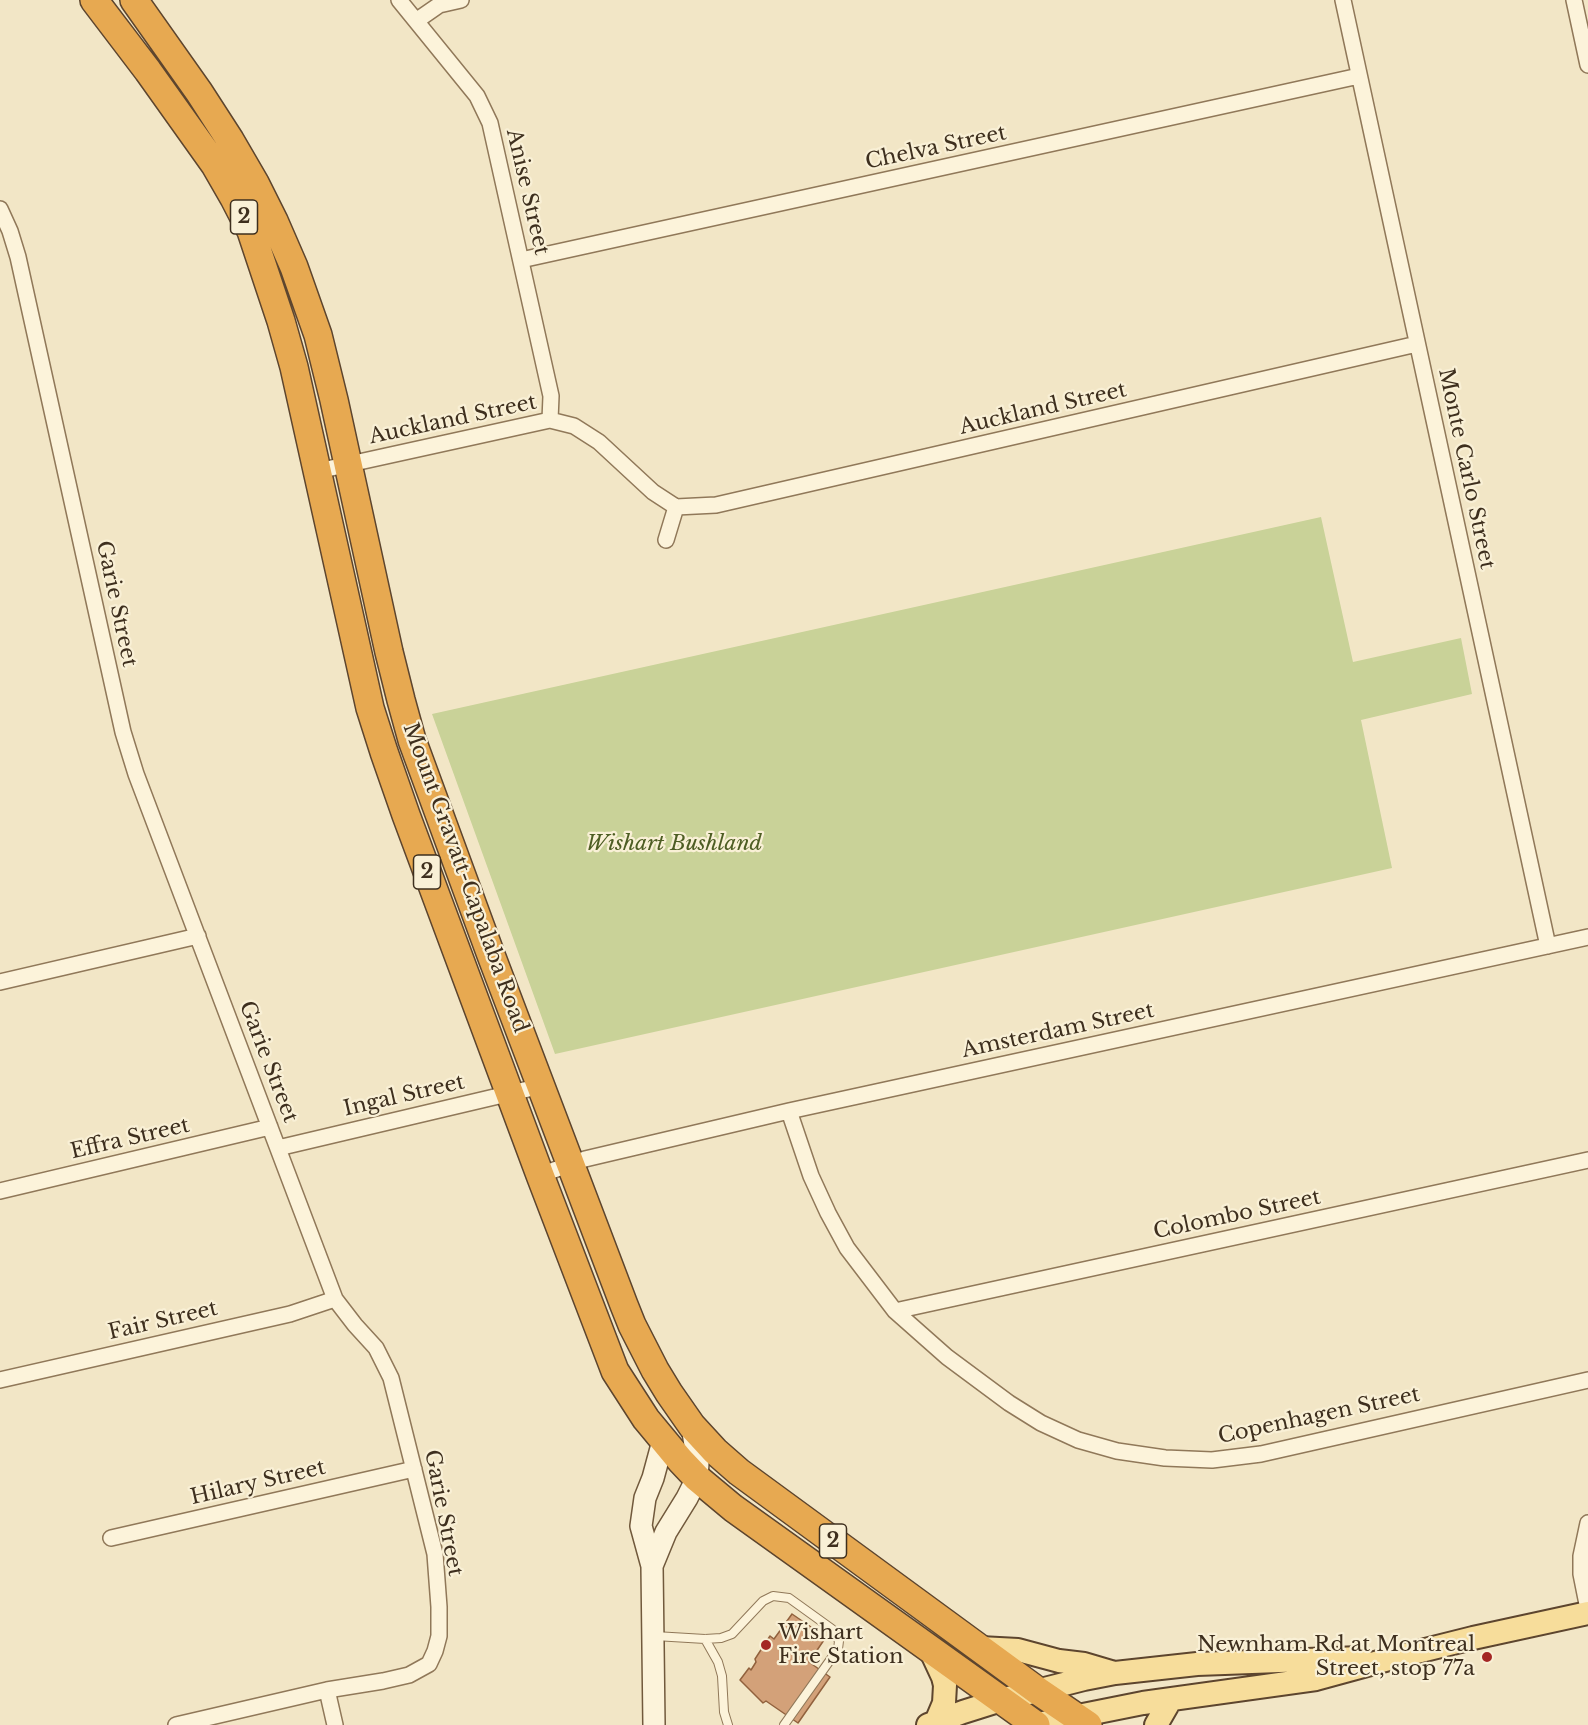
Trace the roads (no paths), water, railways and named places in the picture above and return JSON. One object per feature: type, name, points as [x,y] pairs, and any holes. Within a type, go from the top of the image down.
[{"type":"highway","name":"Mount Gravatt-Capalaba Road","points":[[94,0],[215,165],[251,231],[282,321],[302,398],[370,708],[384,752],[615,1371],[663,1441],[698,1478],[733,1508],[1035,1725]]},
{"type":"highway","name":"Mount Gravatt-Capalaba Road","points":[[134,0],[230,140],[274,221],[297,276],[318,335],[389,651],[412,740],[632,1325],[655,1370],[692,1426],[715,1451],[762,1491],[1081,1720]]},
{"type":"main road","points":[[652,1566],[666,1532],[698,1478],[692,1426]]},
{"type":"main road","points":[[654,1725],[652,1566],[641,1526],[642,1512],[663,1441]]},
{"type":"main road","points":[[1035,1725],[1081,1720],[1115,1708],[1316,1679],[1588,1611]]},
{"type":"main road","points":[[980,1648],[1018,1650],[1115,1673]]},
{"type":"main road","points":[[930,1649],[945,1685],[944,1703],[932,1723]]},
{"type":"main road","points":[[932,1723],[1001,1700],[1115,1673],[1197,1664],[1393,1658]]},
{"type":"main road","points":[[1156,1725],[1171,1699]]},
{"type":"street","name":"Anise Street","points":[[399,0],[477,96],[490,123],[551,396],[550,420]]},
{"type":"street","points":[[417,21],[439,5],[461,0]]},
{"type":"street","name":"Monte Carlo Street","points":[[1343,0],[1548,946]]},
{"type":"street","points":[[1574,0],[1588,65]]},
{"type":"street","name":"Chelva Street","points":[[521,260],[1359,76]]},
{"type":"street","name":"Garie Street","points":[[0,209],[18,257],[123,732],[136,774],[335,1299],[354,1325],[376,1348],[391,1378],[435,1554],[439,1636],[429,1664],[409,1675],[327,1690],[176,1725]]},
{"type":"street","name":"Auckland Street","points":[[318,471],[550,420],[574,426],[599,442],[653,492],[676,507],[716,505],[1417,344]]},
{"type":"street","points":[[666,540],[676,507]]},
{"type":"street","points":[[0,982],[198,936]]},
{"type":"street","name":"Amsterdam Street","points":[[540,1175],[570,1164],[789,1111],[1588,937]]},
{"type":"street","name":"Ingal Street","points":[[278,1148],[541,1086]]},
{"type":"street","name":"Copenhagen Street","points":[[789,1111],[812,1176],[846,1248],[895,1311],[947,1357],[1009,1403],[1041,1423],[1078,1440],[1117,1451],[1165,1458],[1212,1460],[1261,1454],[1588,1380]]},
{"type":"street","name":"Effra Street","points":[[0,1191],[270,1127]]},
{"type":"street","name":"Colombo Street","points":[[895,1311],[1588,1160]]},
{"type":"street","name":"Fair Street","points":[[0,1380],[290,1314],[335,1299]]},
{"type":"street","name":"Hilary Street","points":[[111,1538],[414,1468]]},
{"type":"street","points":[[1588,1523],[1581,1556],[1581,1574],[1588,1611]]},
{"type":"street","points":[[327,1690],[335,1725]]},
{"type":"lane","points":[[654,1636],[721,1638],[732,1634],[763,1601],[772,1596],[789,1598],[831,1629],[839,1641],[838,1649],[784,1725]]},
{"type":"lane","points":[[705,1639],[718,1662],[722,1676],[724,1712],[728,1725]]},
{"type":"place","name":"Wishart Fire Station","points":[[766,1645]]},
{"type":"place","name":"Newnham Rd at Montreal Street, stop 77a","points":[[1487,1657]]},
{"type":"park label","name":"Wishart Bushland","points":[[674,844]]}]
